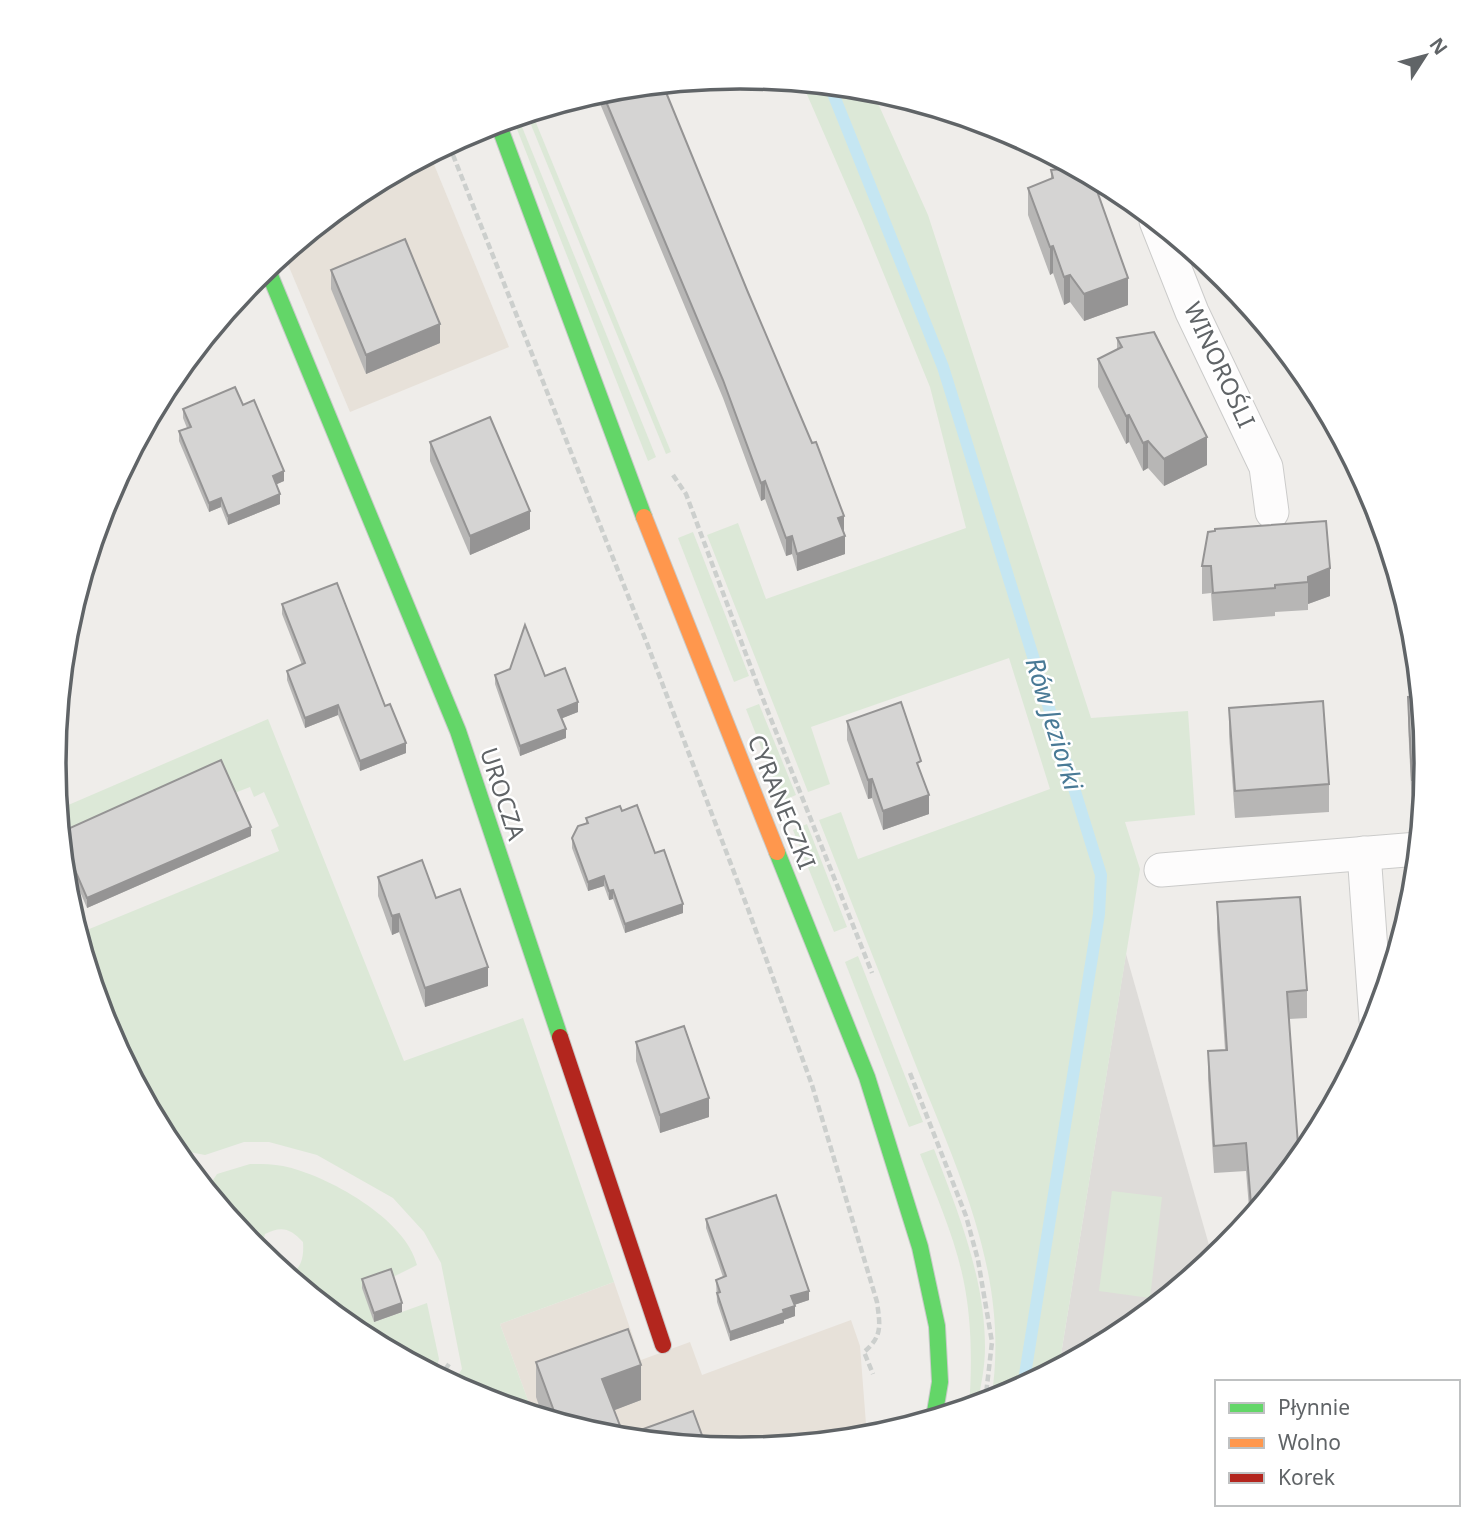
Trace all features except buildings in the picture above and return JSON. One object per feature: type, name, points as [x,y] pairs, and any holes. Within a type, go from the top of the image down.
[{"type":"street","name":"CYRANECZKI","points":[[502,134],[644,518],[867,1077],[920,1247],[937,1326],[940,1382],[936,1409]]},
{"type":"street","name":"CYRANECZKI","points":[[491,150],[530,214]]},
{"type":"street","name":"WINOROŚLI","points":[[1163,239],[1192,312],[1266,467],[1272,512]]},
{"type":"street","name":"UROCZA","points":[[272,280],[458,731],[663,1345]]},
{"type":"street","points":[[1161,870],[1409,850]]},
{"type":"street","points":[[1364,853],[1374,993]]},
{"type":"path","points":[[453,154],[653,659],[813,1085],[877,1302],[880,1328],[874,1344],[864,1352],[873,1374]]},
{"type":"path","points":[[445,1369],[449,1364]]},
{"type":"shaded area","points":[[434,164],[509,347],[350,412],[288,265],[366,203]]},
{"type":"shaded area","points":[[1126,954],[1210,1247],[1151,1298],[1115,1324],[1061,1356]]},
{"type":"shaded area","points":[[614,1282],[641,1360],[690,1342],[702,1375],[851,1320],[860,1346],[866,1426],[828,1432],[740,1438],[653,1432],[566,1415],[529,1404],[500,1324]]},
{"type":"green space","points":[[806,93],[878,103],[928,215],[1091,718],[1188,711],[1195,815],[1125,822],[1140,869],[1061,1356],[992,1388],[994,1312],[977,1228],[964,1186],[819,820],[841,812],[858,859],[1050,789],[1009,658],[811,727],[830,784],[808,792],[707,535],[738,523],[766,599],[966,528],[930,387]]},
{"type":"green space","points":[[535,121],[671,452],[666,454],[530,123]]},
{"type":"green space","points":[[522,126],[656,457],[648,461],[517,128]]},
{"type":"green space","points":[[693,532],[749,676],[734,682],[678,538]]},
{"type":"green space","points":[[759,704],[796,795],[782,801],[746,709]]},
{"type":"green space","points":[[268,719],[404,1061],[523,1018],[614,1282],[500,1324],[529,1404],[458,1375],[462,1369],[441,1263],[424,1232],[393,1198],[317,1155],[269,1142],[244,1142],[205,1155],[190,1152],[136,1062],[118,1021],[87,930],[279,851],[271,830],[279,826],[264,792],[254,797],[250,787],[71,839],[68,805]]},
{"type":"green space","points":[[807,824],[847,927],[834,932],[793,830]]},
{"type":"green space","points":[[858,956],[923,1122],[909,1127],[845,962]]},
{"type":"green space","points":[[934,1149],[975,1271],[984,1321],[985,1347],[979,1393],[970,1397],[971,1348],[965,1288],[952,1237],[920,1154]]},
{"type":"green space","points":[[250,1164],[283,1166],[342,1189],[381,1216],[398,1231],[410,1248],[417,1265],[391,1278],[374,1322],[427,1303],[439,1359],[437,1365],[366,1324],[296,1270],[302,1257],[303,1242],[294,1234],[281,1229],[265,1234],[264,1240],[212,1181],[217,1174]]},
{"type":"green space","points":[[1112,1191],[1162,1197],[1150,1298],[1099,1291]]},
{"type":"waterway","name":"Rów Jeziorki","points":[[834,96],[943,367],[1101,875],[1099,914],[1025,1374]]},
{"type":"traffic: fast","points":[[502,134],[644,517]]},
{"type":"traffic: fast","points":[[272,280],[458,731],[560,1037]]},
{"type":"traffic: fast","points":[[777,852],[867,1077],[920,1247],[937,1326],[940,1382],[936,1409]]},
{"type":"traffic: slow","points":[[644,517],[777,852]]},
{"type":"traffic: jam","points":[[560,1037],[663,1345]]}]
